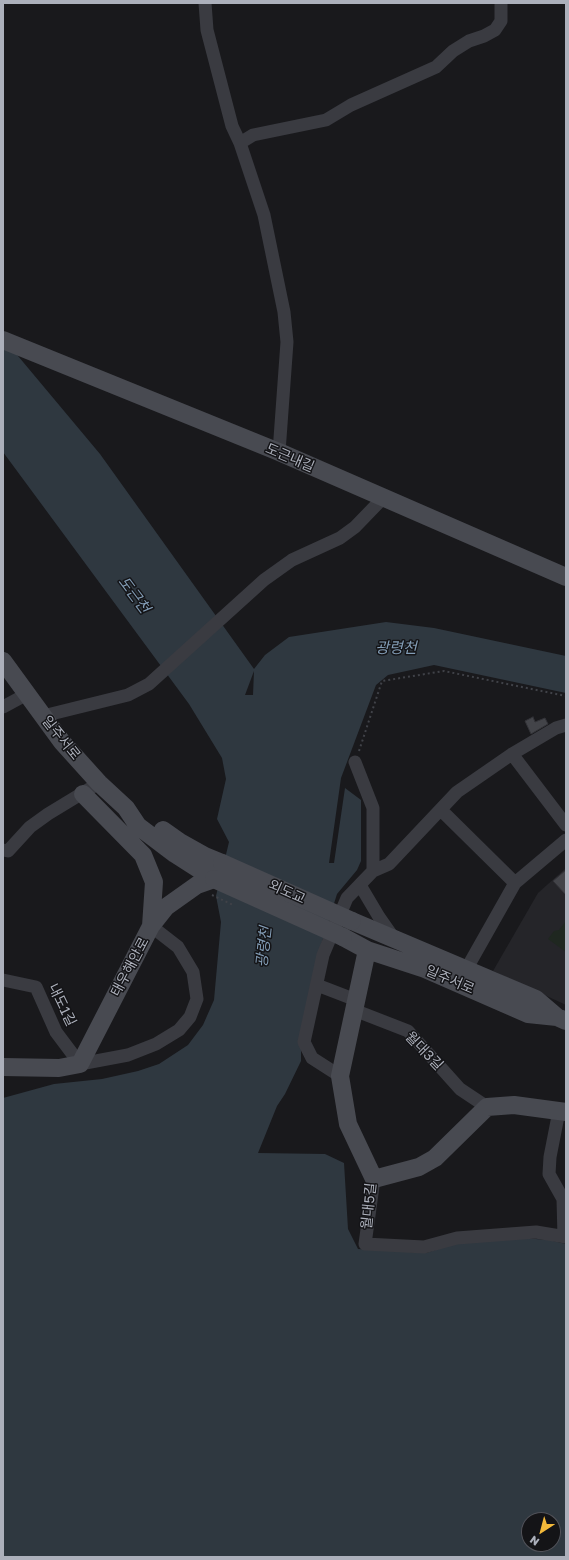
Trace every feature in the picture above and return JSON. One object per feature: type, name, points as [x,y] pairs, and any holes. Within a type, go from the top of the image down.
[{"type":"main road","name":"도근내길","points":[[8,342],[278,452],[566,577]]},
{"type":"main road","name":"일주서로","points":[[3,661],[62,742],[99,783],[126,808],[138,826],[175,854],[214,879]]},
{"type":"main road","points":[[82,794],[143,855],[154,882],[151,926]]},
{"type":"main road","name":"일주서로","points":[[126,808],[147,818],[180,842],[205,856],[222,863]]},
{"type":"main road","name":"외도교","points":[[222,863],[352,921]]},
{"type":"main road","points":[[151,926],[166,907],[197,885],[214,879]]},
{"type":"main road","name":"외도교","points":[[214,879],[343,937]]},
{"type":"main road","name":"일주서로","points":[[352,921],[467,968],[536,999],[562,1019]]},
{"type":"main road","name":"태우해안로","points":[[3,1067],[59,1068],[80,1064],[151,926]]},
{"type":"main road","name":"일주서로","points":[[343,937],[367,950],[425,969],[528,1014],[562,1019]]},
{"type":"main road","name":"월대5길","points":[[367,950],[340,1076],[348,1124],[374,1179]]},
{"type":"main road","points":[[374,1179],[419,1167],[435,1158],[486,1107],[514,1105],[562,1111]]},
{"type":"street","points":[[205,3],[207,30],[232,126],[240,143],[264,216],[284,312],[287,342],[278,452]]},
{"type":"street","points":[[240,143],[253,135],[326,120],[350,105],[436,67],[453,51],[469,41],[484,36],[495,30],[501,21],[501,3]]},
{"type":"street","points":[[43,716],[128,696],[149,684],[264,580],[292,560],[345,534],[383,498]]},
{"type":"street","points":[[3,707],[27,694]]},
{"type":"street","points":[[340,1076],[312,1058],[304,1042],[324,955],[334,925],[347,898],[373,871],[389,864],[457,792],[512,754],[556,728],[566,725]]},
{"type":"street","points":[[512,754],[566,825]]},
{"type":"street","points":[[355,762],[373,808],[373,871]]},
{"type":"street","points":[[3,850],[8,851],[30,827],[99,783]]},
{"type":"street","points":[[441,810],[515,883]]},
{"type":"street","points":[[467,968],[515,883],[566,840]]},
{"type":"street","points":[[360,885],[393,937]]},
{"type":"street","name":"태우해안로","points":[[80,1064],[128,1055],[156,1044],[179,1030],[190,1017],[197,999],[193,972],[178,947],[151,926]]},
{"type":"street","name":"내도1길","points":[[3,980],[36,987],[56,1032],[80,1064]]},
{"type":"street","name":"월대3길","points":[[317,985],[408,1031],[460,1089],[486,1107]]},
{"type":"street","points":[[562,1111],[550,1156],[549,1174],[563,1199],[565,1237]]},
{"type":"street","name":"월대5길","points":[[374,1179],[365,1244],[424,1247],[457,1238],[536,1232],[565,1237]]},
{"type":"path","points":[[355,762],[382,681],[444,672],[566,696]]},
{"type":"shaded area","points":[[566,868],[566,1005],[493,971],[538,893]]},
{"type":"shaded area","points":[[566,921],[566,952],[548,939],[554,931],[559,930]]},
{"type":"water","points":[[3,338],[100,454],[254,669],[265,655],[289,637],[386,622],[434,628],[566,656],[566,693],[434,665],[388,675],[376,685],[341,778],[329,863],[334,863],[345,788],[361,800],[361,861],[357,870],[337,894],[321,945],[301,1042],[301,1061],[285,1094],[277,1106],[258,1153],[325,1154],[344,1163],[348,1229],[358,1249],[426,1253],[457,1243],[523,1238],[549,1240],[566,1244],[566,1557],[3,1557],[3,1098],[54,1084],[102,1079],[138,1071],[159,1064],[188,1045],[203,1025],[214,1000],[221,922],[216,896],[229,842],[217,819],[226,779],[222,758],[189,704],[3,452]],"holes":[[[254,671],[253,695],[245,695]]]},
{"type":"building","points":[[533,717],[535,722],[545,718],[548,724],[531,734],[525,721]]},
{"type":"building","points":[[566,870],[566,895],[553,881]]},
{"type":"water label","name":"도근천","points":[[134,595]]},
{"type":"water label","name":"광령천","points":[[396,648]]},
{"type":"water label","name":"광령천","points":[[264,947]]}]
